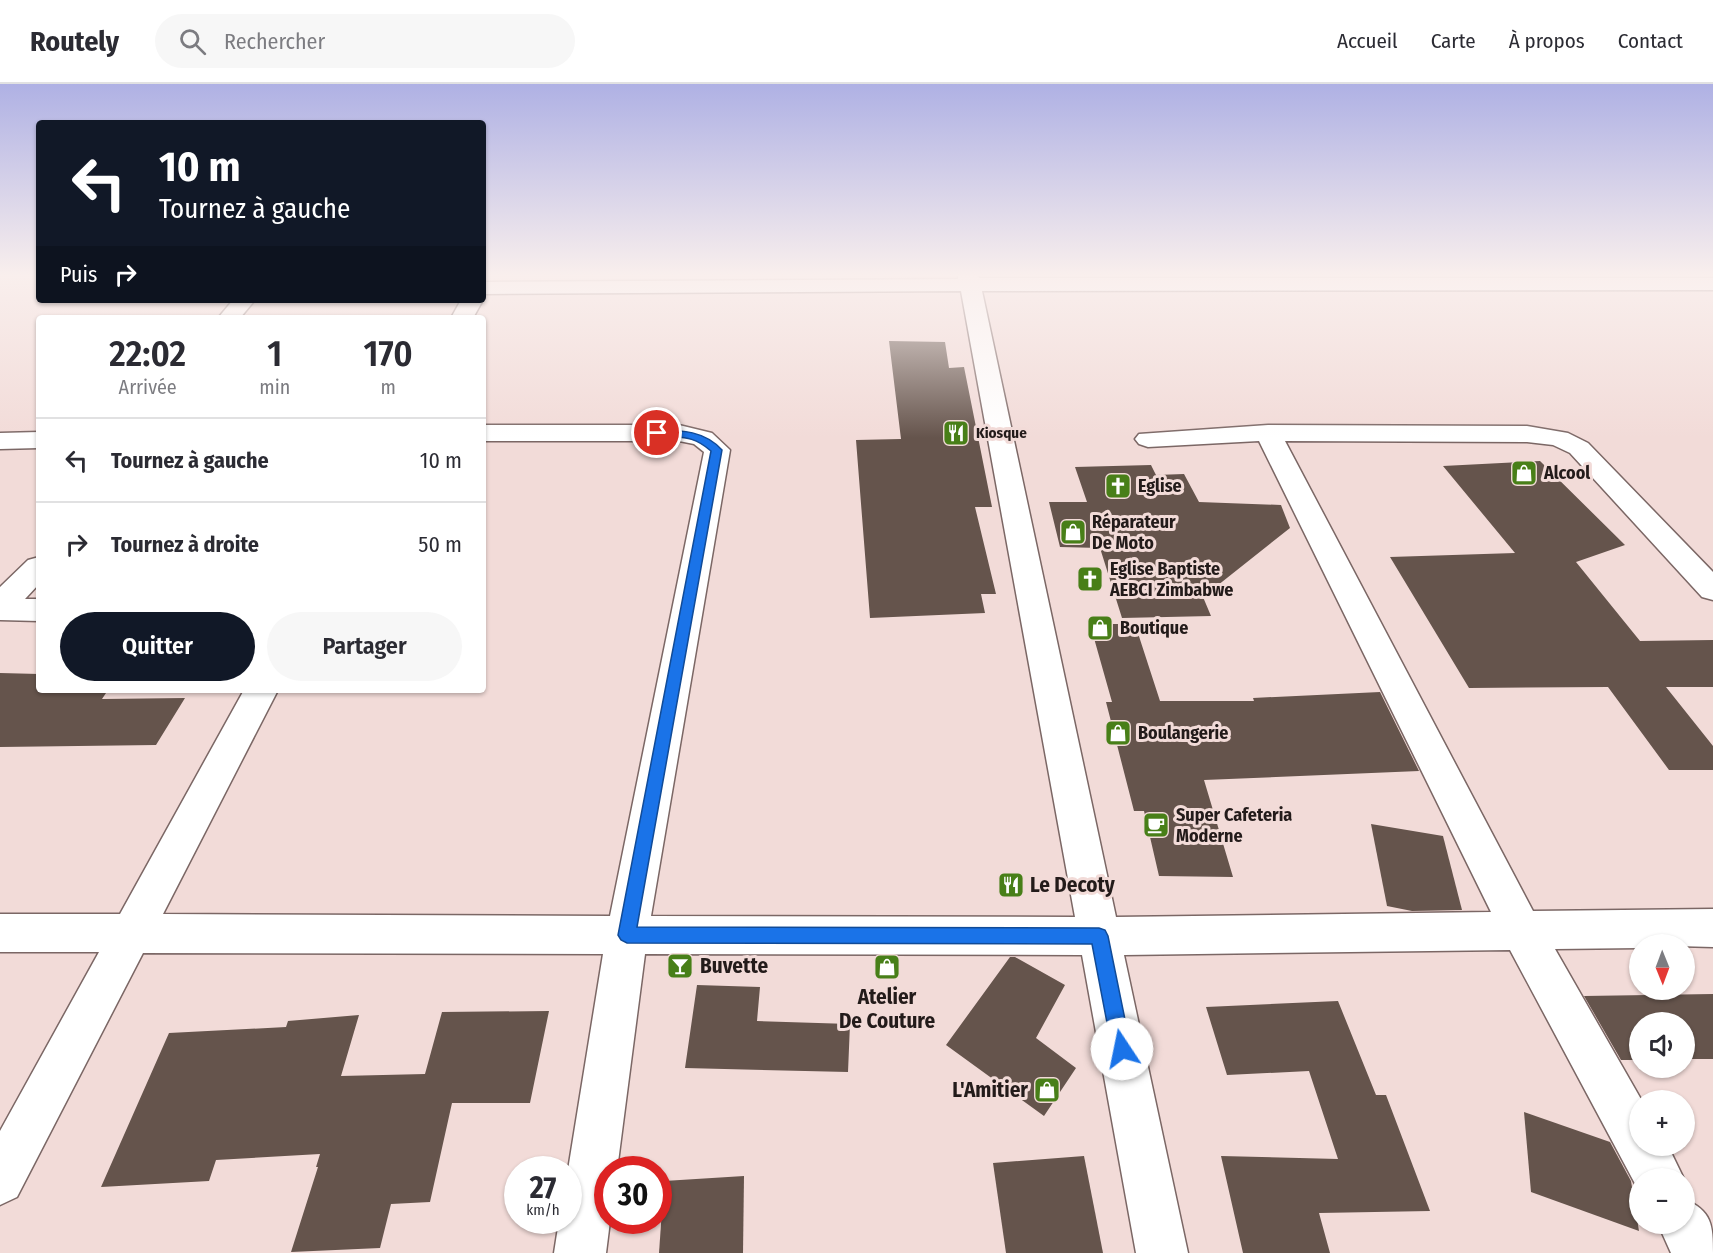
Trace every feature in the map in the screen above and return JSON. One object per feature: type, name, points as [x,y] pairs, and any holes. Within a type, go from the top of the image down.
[{"type":"street","points":[[980,330],[1162,1253]]},
{"type":"street","points":[[486,433],[679,433],[703,438],[717,450],[627,935],[580,1253]]},
{"type":"street","points":[[1268,433],[1522,931],[1629,1125]]},
{"type":"street","points":[[1148,439],[1268,433],[1527,434],[1559,438],[1579,448],[1713,590]]},
{"type":"street","points":[[0,441],[36,440]]},
{"type":"street","points":[[0,607],[36,570]]},
{"type":"street","points":[[0,607],[36,610]]},
{"type":"street","points":[[0,1180],[259,693]]},
{"type":"street","points":[[0,933],[1099,936],[1713,928]]},
{"type":"street","points":[[1689,1234],[1699,1253]]},
{"type":"building","points":[[889,341],[945,342],[949,368],[964,367],[992,507],[975,507],[996,594],[981,594],[985,613],[870,618],[856,440],[901,439]]},
{"type":"building","points":[[1540,461],[1625,545],[1576,562],[1640,641],[1713,640],[1713,687],[1666,687],[1713,746],[1713,770],[1669,770],[1608,687],[1469,688],[1390,557],[1515,553],[1443,466]]},
{"type":"building","points":[[1151,465],[1156,475],[1184,474],[1199,502],[1281,505],[1290,528],[1203,597],[1211,616],[1122,618],[1100,548],[1060,547],[1049,502],[1087,502],[1075,467]]},
{"type":"building","points":[[1090,624],[1135,624],[1160,701],[1254,701],[1253,698],[1380,692],[1419,771],[1204,780],[1233,877],[1159,876],[1144,811],[1134,811],[1106,702],[1112,702]]},
{"type":"building","points":[[0,673],[36,674],[36,693],[106,693],[102,699],[185,698],[156,745],[0,747]]},
{"type":"building","points":[[1371,824],[1443,836],[1462,910],[1412,911],[1387,906]]},
{"type":"building","points":[[1010,957],[1015,957],[1065,985],[1036,1038],[1076,1068],[1044,1116],[946,1045]]},
{"type":"building","points":[[697,985],[760,987],[757,1021],[850,1024],[848,1072],[685,1068]]},
{"type":"building","points":[[1695,994],[1713,994],[1713,1059],[1695,1059],[1695,1012],[1629,1012],[1629,1060],[1621,1060],[1584,996],[1629,995],[1629,1000],[1695,1000]]},
{"type":"building","points":[[1338,1001],[1376,1095],[1386,1095],[1430,1211],[1319,1213],[1330,1253],[1243,1253],[1221,1156],[1338,1159],[1309,1071],[1227,1075],[1206,1007]]},
{"type":"building","points":[[549,1011],[530,1103],[452,1103],[430,1202],[391,1204],[380,1248],[291,1252],[320,1154],[216,1160],[209,1181],[101,1187],[169,1033],[286,1027],[288,1021],[359,1015],[341,1076],[425,1074],[442,1012]]},
{"type":"building","points":[[1524,1112],[1610,1142],[1629,1177],[1629,1227],[1531,1192]]},
{"type":"building","points":[[1084,1156],[1103,1253],[1006,1253],[993,1163]]},
{"type":"building","points":[[744,1176],[743,1253],[659,1253],[660,1234],[672,1234],[672,1180]]},
{"type":"place","name":"Kiosque","points":[[956,433]]},
{"type":"place","name":"Alcool","points":[[1524,473]]},
{"type":"place","name":"Eglise","points":[[1118,486]]},
{"type":"place","name":"Réparateur De Moto","points":[[1073,532]]},
{"type":"place","name":"Eglise Baptiste AEBCI Zimbabwe","points":[[1090,579]]},
{"type":"place","name":"Boutique","points":[[1100,628]]},
{"type":"place","name":"Boulangerie","points":[[1118,733]]},
{"type":"place","name":"Super Cafeteria Moderne","points":[[1156,825]]},
{"type":"place","name":"Le Decoty","points":[[1011,885]]},
{"type":"place","name":"Buvette","points":[[680,966]]},
{"type":"place","name":"Atelier De Couture","points":[[887,967]]},
{"type":"place","name":"L'Amitier","points":[[1047,1090]]},
{"type":"route","points":[[657,433],[679,433],[703,438],[717,450],[627,935],[1099,936],[1122,1049]]}]
